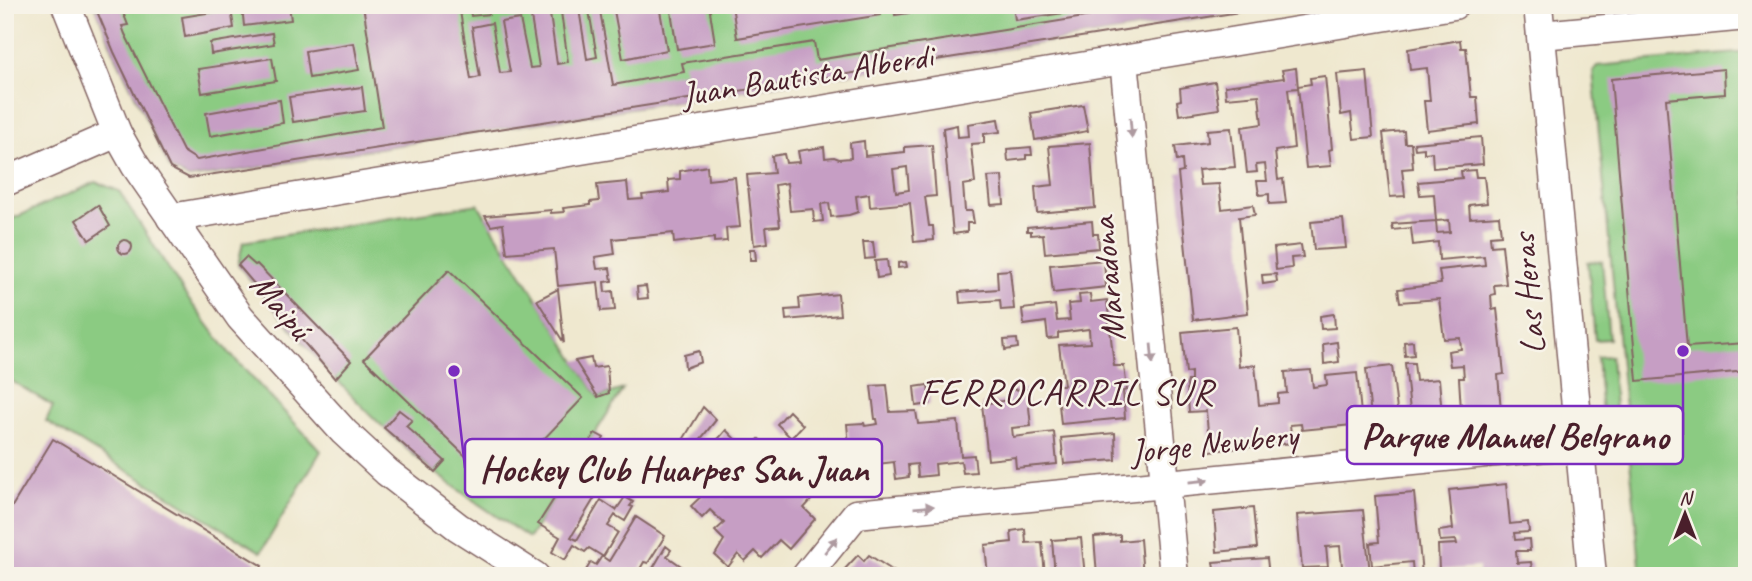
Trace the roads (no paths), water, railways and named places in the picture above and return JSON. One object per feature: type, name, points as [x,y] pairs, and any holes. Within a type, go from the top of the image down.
[{"type":"street","name":"Maipú","points":[[66,5],[117,133],[135,165],[240,317],[344,432],[387,472],[458,527],[535,576]]},
{"type":"street","name":"Juan Bautista Alberdi","points":[[171,218],[1454,5]]},
{"type":"street","name":"Las Heras","points":[[1538,5],[1592,576]]},
{"type":"street","points":[[1541,35],[1747,16]]},
{"type":"street","name":"Maradona","points":[[1124,60],[1174,576]]},
{"type":"street","points":[[5,182],[117,133]]},
{"type":"street","name":"Jorge Newbery","points":[[806,576],[856,514],[1579,444]]},
{"type":"place","name":"Parque Manuel Belgrano","points":[[1683,351]]},
{"type":"place","name":"Hockey Club Huarpes San Juan","points":[[454,371]]},
{"type":"district","name":"FERROCARRIL SUR","points":[[1067,391]]}]
